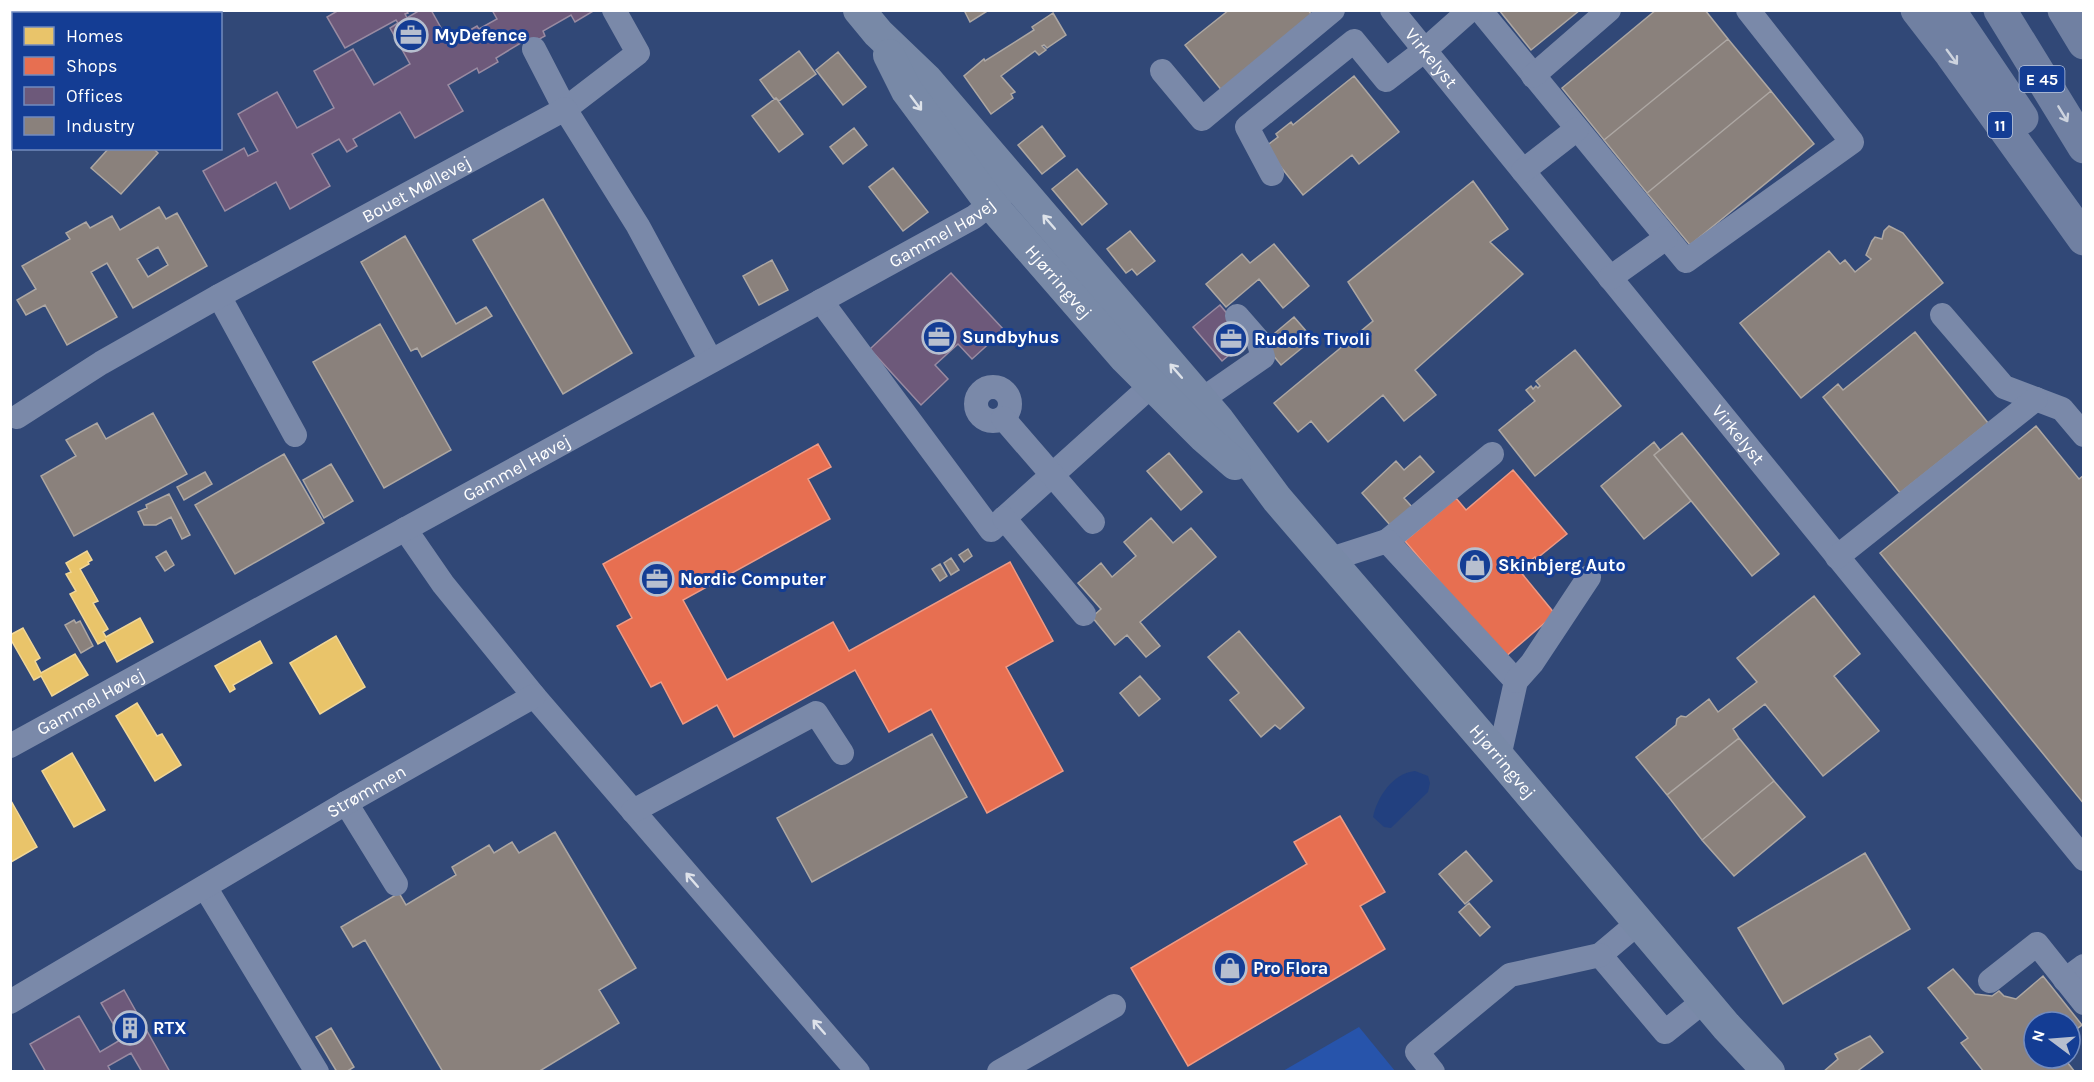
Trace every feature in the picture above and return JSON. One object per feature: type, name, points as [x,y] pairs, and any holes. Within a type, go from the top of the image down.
[{"type":"highway","name":"11","points":[[1917,10],[2084,239]]},
{"type":"highway","points":[[1949,10],[2084,208]]},
{"type":"highway","name":"E 45","points":[[2000,10],[2084,147]]},
{"type":"highway","points":[[2064,10],[2084,43]]},
{"type":"main road","name":"Hjørringvej","points":[[868,22],[926,79],[1219,421],[1277,499],[1328,560],[1726,1026],[1769,1071]]},
{"type":"main road","name":"Hjørringvej","points":[[868,22],[907,91],[991,204],[1088,317],[1152,385],[1204,437],[1277,499]]},
{"type":"main road","name":"Hjørringvej","points":[[1726,1026],[1754,1071]]},
{"type":"street","name":"Bouet Møllevej","points":[[17,417],[101,363],[219,296],[565,109],[638,53],[614,10]]},
{"type":"street","points":[[1162,71],[1202,119],[1333,10]]},
{"type":"street","name":"Virkelyst","points":[[1392,10],[1837,557],[2079,846]]},
{"type":"street","points":[[1272,174],[1247,128],[1354,41],[1386,80],[1425,50],[1470,10]]},
{"type":"street","points":[[1480,10],[1686,261],[1852,142],[1748,10]]},
{"type":"street","points":[[1533,76],[1609,10]]},
{"type":"street","points":[[534,49],[565,109],[634,218],[711,361]]},
{"type":"street","points":[[1523,171],[1577,129]]},
{"type":"street","name":"Gammel Høvej","points":[[10,746],[974,217],[1016,184]]},
{"type":"street","points":[[1610,278],[1666,238]]},
{"type":"street","points":[[219,296],[295,435]]},
{"type":"street","points":[[821,301],[991,530],[1152,385]]},
{"type":"street","points":[[1942,315],[2004,387],[2062,409],[2084,435]]},
{"type":"street","points":[[1201,400],[1263,357],[1258,340],[1238,316]]},
{"type":"street","points":[[1837,557],[2036,399]]},
{"type":"street","points":[[1003,418],[1093,522]]},
{"type":"street","points":[[1328,560],[1387,541],[1492,454]]},
{"type":"street","points":[[1004,518],[1084,614]]},
{"type":"street","points":[[405,530],[443,584],[534,696],[858,1071]]},
{"type":"street","points":[[1387,541],[1516,681]]},
{"type":"street","points":[[1499,758],[1516,681],[1532,663],[1589,577]]},
{"type":"street","name":"Strømmen","points":[[10,1002],[346,803],[534,696]]},
{"type":"street","points":[[633,812],[816,713],[842,753]]},
{"type":"street","points":[[346,803],[396,884]]},
{"type":"street","points":[[205,887],[317,1071]]},
{"type":"street","points":[[1433,1071],[1417,1052],[1510,975],[1600,955],[1638,923]]},
{"type":"street","points":[[1990,981],[2037,944],[2074,973],[2084,1003]]},
{"type":"street","points":[[1600,955],[1665,1032],[1704,1000]]},
{"type":"street","points":[[999,1071],[1114,1006]]},
{"type":"shaded area","points":[[1415,771],[1428,776],[1430,783],[1428,792],[1391,828],[1384,827],[1373,817],[1382,794],[1400,776]]},
{"type":"shaded area","points":[[1359,1027],[1395,1071],[1283,1071]]},
{"type":"building: Homes","points":[[87,551],[92,560],[80,569],[98,601],[93,603],[108,629],[103,632],[106,637],[140,618],[153,642],[117,662],[105,640],[98,644],[70,594],[76,591],[66,574],[71,572],[66,563]]},
{"type":"building: Homes","points":[[23,628],[40,658],[35,661],[41,673],[75,654],[88,675],[52,696],[41,676],[34,680],[10,638],[10,635]]},
{"type":"building: Homes","points":[[336,636],[365,687],[320,714],[290,663]]},
{"type":"building: Homes","points":[[260,641],[272,663],[233,685],[235,689],[230,692],[215,666]]},
{"type":"building: Homes","points":[[137,703],[157,736],[162,734],[181,765],[155,781],[116,716]]},
{"type":"building: Homes","points":[[72,753],[105,810],[74,827],[42,771]]},
{"type":"building: Homes","points":[[10,799],[37,847],[11,862],[10,861]]},
{"type":"building: Shops","points":[[818,444],[831,467],[808,479],[830,519],[683,600],[727,680],[833,622],[849,651],[1010,562],[1053,641],[1006,667],[1063,771],[987,813],[931,709],[889,732],[855,670],[734,737],[717,705],[683,724],[661,682],[651,687],[617,626],[632,618],[603,564]]},
{"type":"building: Shops","name":"Skinbjerg Auto","points":[[1513,470],[1567,534],[1519,570],[1555,614],[1504,658],[1405,541],[1456,498],[1466,510]]},
{"type":"building: Shops","points":[[1340,816],[1385,892],[1360,906],[1385,949],[1188,1066],[1131,968],[1307,864],[1294,842]]},
{"type":"building: Offices","points":[[339,10],[406,10],[407,18],[420,10],[431,10],[449,42],[477,26],[479,29],[497,19],[492,10],[595,10],[575,22],[571,15],[543,31],[545,36],[527,46],[524,41],[496,58],[498,62],[479,73],[477,68],[448,85],[463,111],[415,138],[400,112],[353,139],[357,146],[347,152],[339,139],[312,154],[330,186],[290,209],[276,182],[225,211],[203,171],[244,148],[248,156],[258,151],[238,114],[277,92],[297,128],[334,108],[314,71],[353,49],[374,85],[410,64],[390,28],[398,23],[396,20],[345,48],[327,17]]},
{"type":"building: Offices","name":"Sundbyhus","points":[[951,273],[1004,330],[972,359],[958,344],[935,365],[948,379],[921,405],[870,349]]},
{"type":"building: Offices","points":[[1220,305],[1248,339],[1222,361],[1193,327]]},
{"type":"building: Offices","name":"RTX","points":[[124,990],[170,1072],[142,1072],[131,1053],[108,1066],[111,1072],[46,1072],[30,1044],[79,1016],[100,1052],[122,1039],[101,1003]]},
{"type":"building: Industry","points":[[964,10],[989,10],[970,22]]},
{"type":"building: Industry","points":[[1229,10],[1308,10],[1315,19],[1223,92],[1185,45]]},
{"type":"building: Industry","points":[[1499,10],[1580,10],[1531,50]]},
{"type":"building: Industry","points":[[1656,10],[1705,10],[1728,39],[1604,140],[1562,88]]},
{"type":"building: Industry","points":[[1053,13],[1066,35],[1047,48],[1042,46],[1046,50],[1039,55],[1035,51],[1001,76],[1015,92],[1011,94],[1013,98],[991,114],[964,76],[984,59],[985,61],[1034,30],[1032,27]]},
{"type":"building: Industry","points":[[1728,39],[1771,91],[1647,193],[1604,140]]},
{"type":"building: Industry","points":[[799,51],[816,74],[779,101],[774,99],[760,80]]},
{"type":"building: Industry","points":[[838,52],[866,87],[843,105],[816,70]]},
{"type":"building: Industry","points":[[1354,76],[1399,132],[1359,164],[1352,155],[1303,195],[1265,147],[1278,137],[1276,134],[1291,122],[1293,125]]},
{"type":"building: Industry","points":[[1771,91],[1814,144],[1690,245],[1647,193]]},
{"type":"building: Industry","points":[[776,98],[803,134],[779,152],[752,116]]},
{"type":"building: Industry","points":[[1042,126],[1065,156],[1042,174],[1018,145]]},
{"type":"building: Industry","points":[[854,128],[867,145],[843,164],[830,147]]},
{"type":"building: Industry","points":[[107,150],[155,150],[158,153],[121,194],[91,168]]},
{"type":"building: Industry","points":[[893,168],[928,212],[903,231],[869,187]]},
{"type":"building: Industry","points":[[1077,169],[1107,204],[1082,225],[1052,189]]},
{"type":"building: Industry","points":[[1473,181],[1508,229],[1490,242],[1523,274],[1415,370],[1436,395],[1404,421],[1383,395],[1328,442],[1311,421],[1298,432],[1274,403],[1373,321],[1348,282]]},
{"type":"building: Industry","points":[[543,199],[632,353],[563,394],[473,240]]},
{"type":"building: Industry","points":[[159,207],[166,219],[177,213],[207,266],[133,308],[107,263],[91,272],[117,317],[67,345],[45,305],[26,315],[17,300],[36,289],[22,266],[70,239],[66,233],[86,222],[90,228],[112,216],[120,230]],"holes":[[[158,247],[168,265],[148,277],[137,259]]]},
{"type":"building: Industry","points":[[1889,226],[1903,233],[1943,283],[1801,398],[1740,323],[1829,251],[1840,264],[1845,260],[1855,272],[1871,259],[1866,255],[1872,241],[1875,237],[1882,239],[1884,231]]},
{"type":"building: Industry","points":[[1130,231],[1155,261],[1137,275],[1132,269],[1126,273],[1107,249]]},
{"type":"building: Industry","points":[[405,236],[456,324],[486,307],[492,316],[422,357],[417,348],[411,351],[361,262]]},
{"type":"building: Industry","points":[[1274,244],[1309,286],[1283,308],[1259,279],[1226,307],[1206,284],[1242,254],[1250,263]]},
{"type":"building: Industry","points":[[772,260],[788,290],[759,305],[743,276]]},
{"type":"building: Industry","points":[[1294,317],[1313,339],[1281,365],[1263,343]]},
{"type":"building: Industry","points":[[380,324],[451,450],[384,488],[313,362]]},
{"type":"building: Industry","points":[[1915,332],[1988,423],[1900,493],[1823,397],[1838,384],[1843,390]]},
{"type":"building: Industry","points":[[1575,350],[1621,406],[1535,476],[1499,430],[1535,401],[1526,390],[1531,386],[1533,389],[1536,386],[1538,388],[1540,386],[1536,381]]},
{"type":"building: Industry","points":[[153,413],[187,474],[74,536],[41,476],[76,456],[66,440],[97,423],[106,439]]},
{"type":"building: Industry","points":[[2036,426],[2079,479],[2084,475],[2084,804],[1880,553]]},
{"type":"building: Industry","points":[[1682,433],[1779,554],[1752,576],[1654,455]]},
{"type":"building: Industry","points":[[1654,442],[1660,450],[1654,455],[1691,501],[1644,539],[1601,486]]},
{"type":"building: Industry","points":[[1169,453],[1202,492],[1181,510],[1147,471]]},
{"type":"building: Industry","points":[[284,454],[324,523],[235,574],[195,505]]},
{"type":"building: Industry","points":[[1420,456],[1434,472],[1404,498],[1412,507],[1390,525],[1362,493],[1396,461],[1404,470]]},
{"type":"building: Industry","points":[[331,464],[353,501],[324,518],[303,480]]},
{"type":"building: Industry","points":[[205,472],[212,484],[184,500],[177,487]]},
{"type":"building: Industry","points":[[169,494],[190,535],[182,539],[171,517],[156,525],[144,525],[138,512],[147,508],[146,505]]},
{"type":"building: Industry","points":[[1151,518],[1173,543],[1191,528],[1216,557],[1140,622],[1160,646],[1146,657],[1127,635],[1115,645],[1092,617],[1101,609],[1078,583],[1101,563],[1112,577],[1136,556],[1124,542]]},
{"type":"building: Industry","points":[[968,549],[972,556],[964,562],[959,555]]},
{"type":"building: Industry","points":[[166,551],[174,565],[165,571],[156,557]]},
{"type":"building: Industry","points":[[951,558],[959,570],[951,575],[944,563]]},
{"type":"building: Industry","points":[[940,564],[947,576],[940,581],[932,569]]},
{"type":"building: Industry","points":[[1814,596],[1860,654],[1834,676],[1879,731],[1823,776],[1765,704],[1733,729],[1739,738],[1667,795],[1636,757],[1676,725],[1677,719],[1681,716],[1686,717],[1709,699],[1718,712],[1757,682],[1737,658]]},
{"type":"building: Industry","points":[[74,620],[76,623],[80,621],[93,646],[81,653],[65,625]]},
{"type":"building: Industry","points":[[1239,631],[1304,708],[1280,729],[1275,725],[1261,737],[1230,700],[1239,693],[1208,657]]},
{"type":"building: Industry","points":[[1140,676],[1160,699],[1139,716],[1120,693]]},
{"type":"building: Industry","points":[[932,734],[967,797],[812,882],[777,818]]},
{"type":"building: Industry","points":[[1739,738],[1774,781],[1702,840],[1667,795]]},
{"type":"building: Industry","points":[[1774,781],[1805,817],[1734,876],[1702,840]]},
{"type":"building: Industry","points":[[555,832],[636,968],[599,990],[619,1023],[538,1072],[443,1072],[365,940],[353,947],[341,927],[399,893],[406,905],[456,875],[452,867],[489,845],[494,853],[512,842],[519,853]]},
{"type":"building: Industry","points":[[1466,851],[1492,881],[1465,904],[1439,874]]},
{"type":"building: Industry","points":[[1865,853],[1910,929],[1783,1004],[1738,928]]},
{"type":"building: Industry","points":[[1469,903],[1490,927],[1480,936],[1459,912]]},
{"type":"building: Industry","points":[[1953,969],[1975,994],[1992,996],[1999,991],[2004,996],[2016,999],[2043,976],[2070,1010],[2022,1010],[2022,1070],[2073,1070],[2075,1072],[1984,1072],[1961,1043],[1968,1038],[1928,988]]},
{"type":"building: Industry","points":[[331,1028],[354,1067],[346,1072],[337,1072],[316,1037]]},
{"type":"building: Industry","points":[[1870,1036],[1883,1052],[1856,1072],[1823,1072],[1838,1059],[1835,1054]]},
{"type":"place","name":"MyDefence","points":[[411,35]]},
{"type":"place","name":"Sundbyhus","points":[[939,337]]},
{"type":"place","name":"Rudolfs Tivoli","points":[[1231,339]]},
{"type":"place","name":"Skinbjerg Auto","points":[[1475,565]]},
{"type":"place","name":"Nordic Computer","points":[[657,579]]},
{"type":"place","name":"Pro Flora","points":[[1230,968]]},
{"type":"place","name":"RTX","points":[[130,1028]]}]
